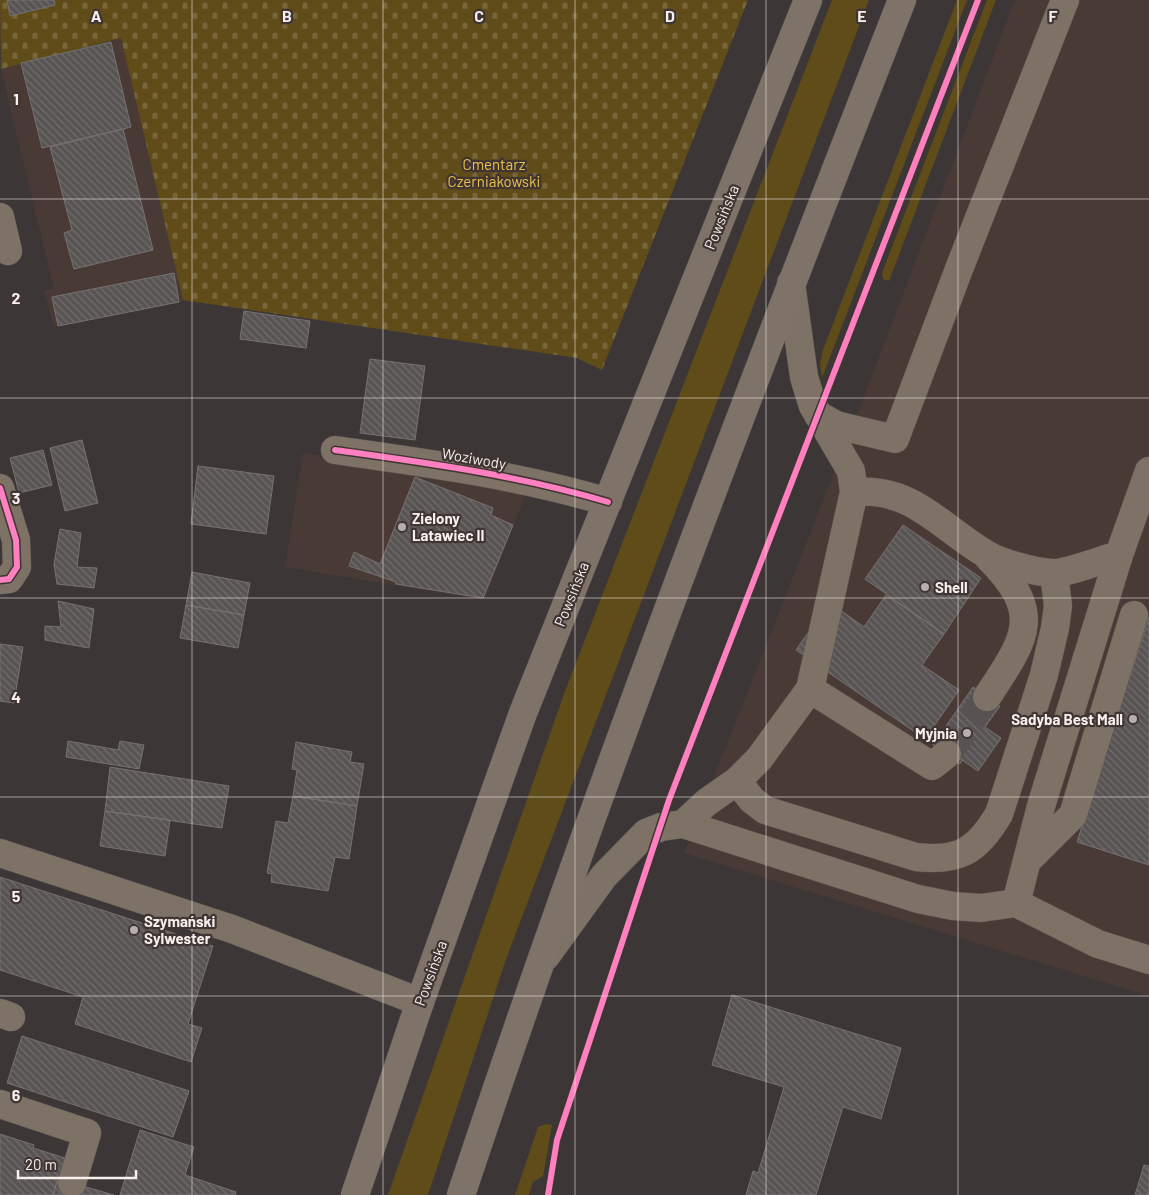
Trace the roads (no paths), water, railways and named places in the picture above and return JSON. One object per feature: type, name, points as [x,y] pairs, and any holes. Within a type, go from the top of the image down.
[{"type":"main road","name":"Powsińska","points":[[355,1195],[420,1002],[523,713],[808,0]]},
{"type":"main road","points":[[461,1195],[540,963],[641,680],[791,283],[902,0]]},
{"type":"street","points":[[818,415],[836,425],[895,439],[958,269],[1065,0]]},
{"type":"street","points":[[0,217],[8,251]]},
{"type":"street","points":[[684,824],[706,802],[737,781],[759,759],[810,689],[854,492],[851,471],[813,406],[804,377],[791,283]]},
{"type":"street","name":"Woziwody","points":[[334,450],[466,468],[552,485],[608,502]]},
{"type":"street","points":[[1016,903],[1041,806],[1119,554],[1149,471]]},
{"type":"street","points":[[0,488],[16,540],[18,568],[9,579],[0,580]]},
{"type":"street","points":[[854,492],[872,491],[905,498],[987,556],[1009,578],[1019,594],[1023,614],[1023,631],[1016,653],[987,697]]},
{"type":"street","points":[[987,556],[1033,570],[1054,574],[1119,554]]},
{"type":"street","points":[[737,781],[752,800],[765,810],[916,857],[941,860],[965,851],[990,828],[998,814],[1044,675],[1058,606],[1054,574]]},
{"type":"street","points":[[1026,862],[1073,815],[1134,615]]},
{"type":"street","points":[[810,689],[932,766],[947,754]]},
{"type":"street","points":[[540,963],[604,876],[646,833],[661,827],[684,824],[918,899],[953,906],[981,908],[1016,903],[1098,944],[1149,960]]},
{"type":"street","points":[[0,853],[232,929],[420,1002]]},
{"type":"street","points":[[0,1104],[87,1133],[72,1183]]},
{"type":"tunnel","points":[[947,754],[987,697]]},
{"type":"place","name":"Zielony Latawiec II","points":[[402,527]]},
{"type":"place","name":"Shell","points":[[925,587]]},
{"type":"place","name":"Sadyba Best Mall","points":[[1133,719]]},
{"type":"place","name":"Myjnia","points":[[967,733]]},
{"type":"place","name":"Szymański Sylwester","points":[[134,930]]},
{"type":"park label","name":"Cmentarz Czerniakowski","points":[[494,172]]}]
